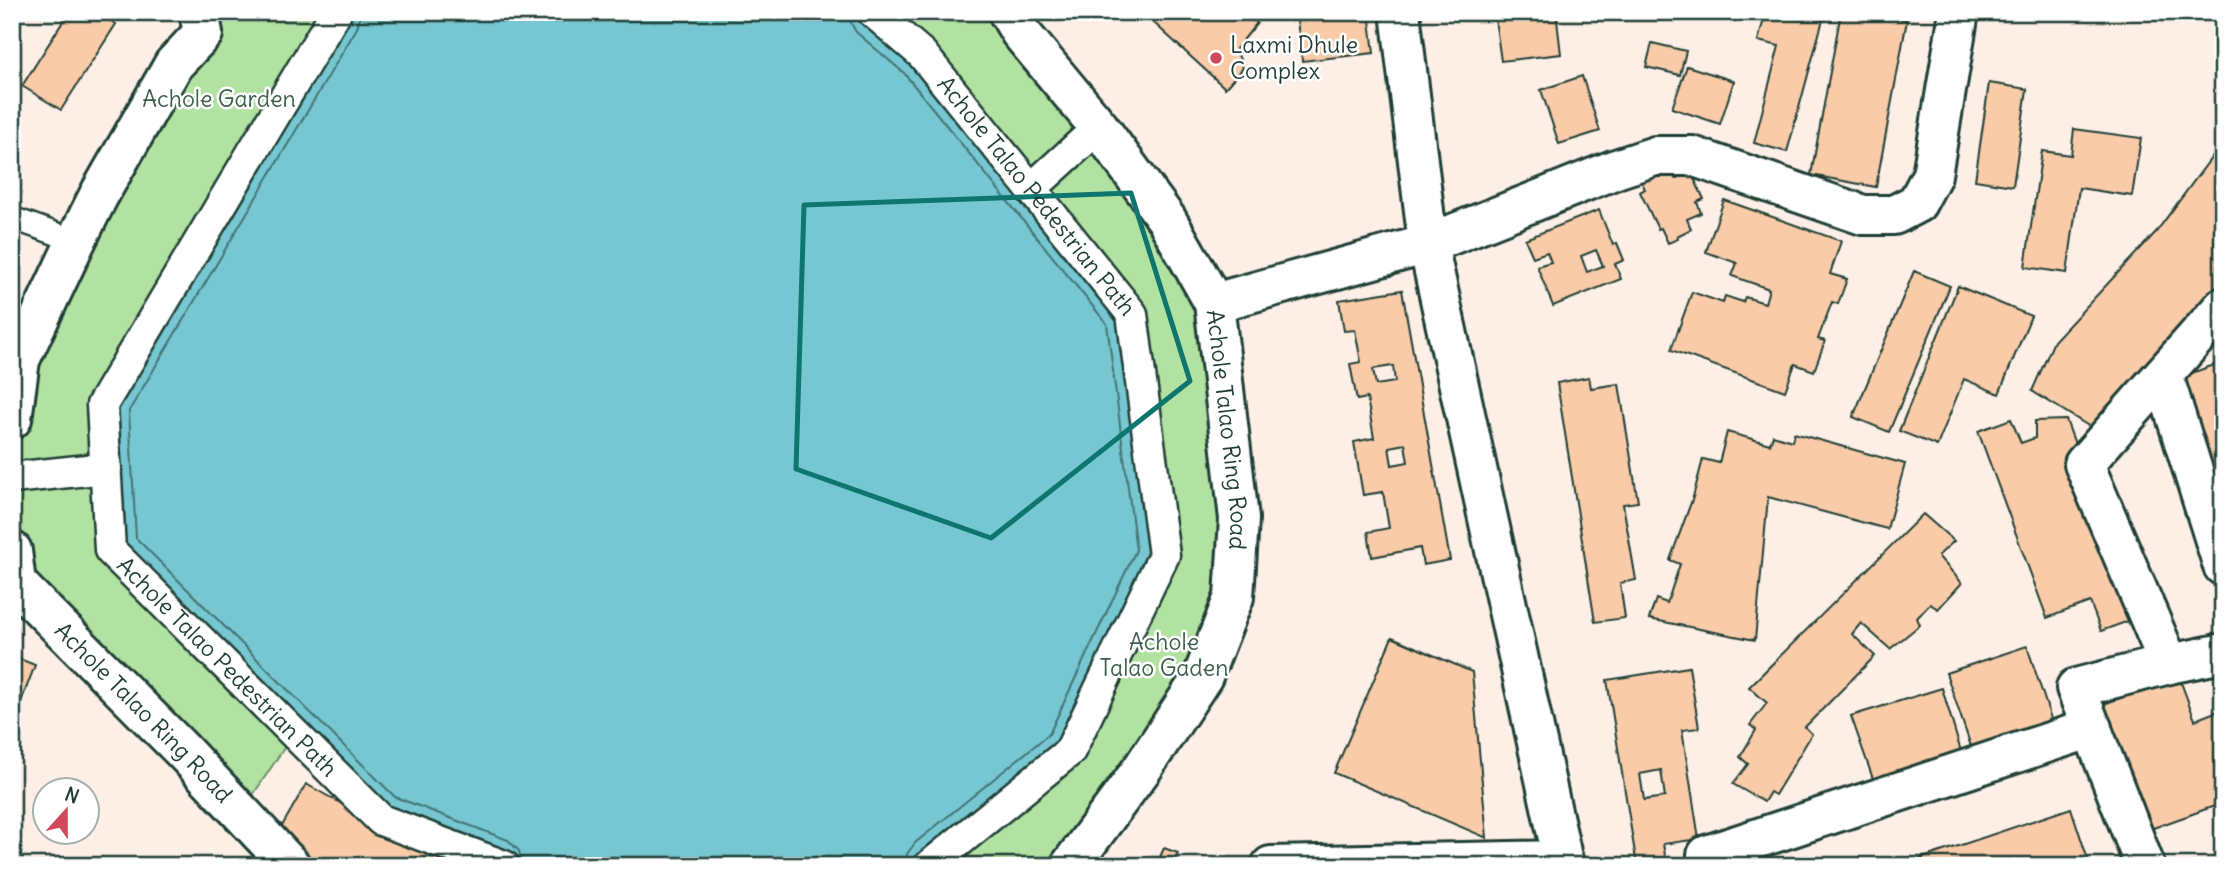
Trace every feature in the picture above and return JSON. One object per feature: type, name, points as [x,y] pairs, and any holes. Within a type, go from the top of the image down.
[{"type":"street","name":"Achole Talao Pedestrian Path","points":[[336,12],[102,405],[110,550],[381,820],[504,866]]},
{"type":"street","name":"Achole Talao Pedestrian Path","points":[[873,12],[922,54],[1132,314],[1164,555],[1070,751],[929,866]]},
{"type":"street","name":"Achole Talao Ring Road","points":[[1008,12],[1020,32],[1099,127],[1167,220],[1214,303],[1239,519],[1234,597],[1203,676],[1142,769],[1070,866]]},
{"type":"street","points":[[1271,866],[1564,863],[1428,244],[1400,12]]},
{"type":"street","points":[[1214,303],[1428,244],[1655,156],[1692,156],[1863,215],[1895,215],[1917,203],[1932,175],[1959,12]]},
{"type":"street","points":[[12,419],[20,360],[76,241],[99,195],[174,64],[208,19]]},
{"type":"street","points":[[1031,189],[1099,127]]},
{"type":"street","points":[[2169,664],[2084,464],[2223,307]]},
{"type":"street","points":[[2163,374],[2223,566]]},
{"type":"street","points":[[12,478],[106,468]]},
{"type":"street","name":"Achole Talao Ring Road","points":[[12,551],[16,583],[183,751],[290,866]]},
{"type":"street","points":[[2145,866],[2076,688],[2223,653]]},
{"type":"street","points":[[1710,866],[1707,855],[2092,728]]},
{"type":"lane","points":[[12,218],[76,241]]},
{"type":"highlighted area","points":[[1131,193],[1190,381],[991,538],[796,469],[804,205]]},
{"type":"green space","name":"Achole Garden","points":[[221,12],[336,12],[294,733],[241,813],[12,551],[12,419],[174,64]]},
{"type":"green space","name":"Achole Talao Gaden","points":[[873,12],[1008,12],[1214,303],[1234,597],[1070,866],[929,866]]},
{"type":"water","points":[[336,12],[873,12],[1132,314],[1164,555],[1070,751],[929,866],[504,866],[381,820],[110,550],[102,405]]},
{"type":"building","points":[[69,12],[97,12],[116,24],[61,110],[22,86]]},
{"type":"building","name":"Laxmi Dhule Complex","points":[[1142,12],[1245,12],[1257,23],[1236,49],[1243,68],[1225,88]]},
{"type":"building","points":[[1296,12],[1369,12],[1374,53],[1302,61]]},
{"type":"building","points":[[1494,12],[1556,12],[1561,54],[1501,61]]},
{"type":"building","points":[[1766,12],[1825,12],[1787,152],[1754,143],[1779,46],[1758,41]]},
{"type":"building","points":[[1841,12],[1868,12],[1907,20],[1876,187],[1811,175]]},
{"type":"building","points":[[1652,43],[1686,51],[1680,75],[1646,67]]},
{"type":"building","points":[[1687,66],[1734,81],[1720,124],[1672,108]]},
{"type":"building","points":[[1582,76],[1600,131],[1559,144],[1541,90]]},
{"type":"building","points":[[1989,83],[2027,89],[2013,186],[1975,180]]},
{"type":"building","points":[[2074,129],[2141,138],[2132,196],[2079,188],[2067,273],[2025,267],[2042,151],[2071,155]]},
{"type":"building","points":[[2223,142],[2223,289],[2095,430],[2032,391],[2054,341],[2156,232]]},
{"type":"building","points":[[1656,168],[1660,177],[1672,171],[1675,179],[1691,172],[1704,199],[1697,202],[1701,213],[1687,219],[1691,229],[1668,243],[1640,192],[1645,189],[1639,176]]},
{"type":"building","points":[[1724,200],[1841,241],[1830,274],[1847,279],[1838,304],[1832,302],[1818,339],[1825,341],[1814,371],[1795,364],[1785,391],[1671,350],[1692,292],[1723,303],[1725,296],[1743,302],[1745,297],[1765,303],[1769,289],[1732,276],[1737,263],[1706,252]]},
{"type":"building","points":[[1599,210],[1613,245],[1617,243],[1624,260],[1615,264],[1621,279],[1553,306],[1537,266],[1551,262],[1547,252],[1533,257],[1525,239]],"holes":[[[1596,250],[1603,266],[1587,272],[1581,256]]]},
{"type":"building","points":[[1914,271],[1950,286],[1889,432],[1853,417]]},
{"type":"building","points":[[1958,286],[2031,316],[1999,394],[1964,379],[1937,446],[1899,431]]},
{"type":"building","points":[[1402,290],[1450,560],[1423,565],[1420,548],[1372,557],[1368,532],[1389,528],[1383,492],[1363,495],[1354,442],[1374,438],[1367,398],[1357,400],[1350,364],[1361,362],[1355,330],[1344,331],[1339,300]],"holes":[[[1393,366],[1395,382],[1376,385],[1373,369]],[[1405,444],[1408,462],[1392,465],[1389,447]]]},
{"type":"building","points":[[2223,362],[2223,500],[2177,378]]},
{"type":"building","points":[[1589,377],[1591,388],[1619,384],[1638,502],[1623,504],[1636,580],[1620,583],[1625,618],[1595,622],[1557,383]]},
{"type":"building","points":[[2011,419],[2021,443],[2035,438],[2035,421],[2066,420],[2140,617],[2101,631],[2090,602],[2047,618],[1978,431]]},
{"type":"building","points":[[1727,432],[1770,444],[1773,435],[1792,441],[1794,433],[1905,464],[1887,529],[1768,497],[1755,640],[1649,619],[1656,599],[1667,603],[1680,564],[1670,560],[1693,497],[1703,459],[1719,463]]},
{"type":"building","points":[[1923,514],[1954,541],[1938,556],[1962,583],[1938,609],[1930,604],[1917,618],[1920,625],[1890,649],[1861,623],[1852,634],[1875,656],[1805,727],[1812,734],[1775,795],[1770,792],[1764,802],[1733,784],[1748,764],[1740,757],[1756,730],[1750,725],[1767,703],[1749,687]]},
{"type":"building","points":[[1392,637],[1472,672],[1487,838],[1334,773]]},
{"type":"building","points":[[2027,646],[2056,734],[1976,761],[1946,673]]},
{"type":"building","points":[[12,656],[35,665],[18,710],[12,708]]},
{"type":"building","points":[[1689,667],[1699,728],[1682,730],[1699,839],[1663,844],[1667,866],[1637,866],[1607,680]],"holes":[[[1661,770],[1665,797],[1644,800],[1640,774]]]},
{"type":"building","points":[[2179,677],[2195,720],[2223,709],[2223,803],[2145,831],[2098,706]]},
{"type":"building","points":[[1942,688],[1965,765],[1879,796],[1851,716]]},
{"type":"building","points":[[306,784],[454,866],[320,866],[274,840]]},
{"type":"building","points":[[2071,808],[2090,866],[1899,866]]},
{"type":"building","points":[[1164,848],[1178,853],[1173,866],[1156,866]]},
{"type":"place","name":"Laxmi Dhule Complex","points":[[1216,58]]}]
